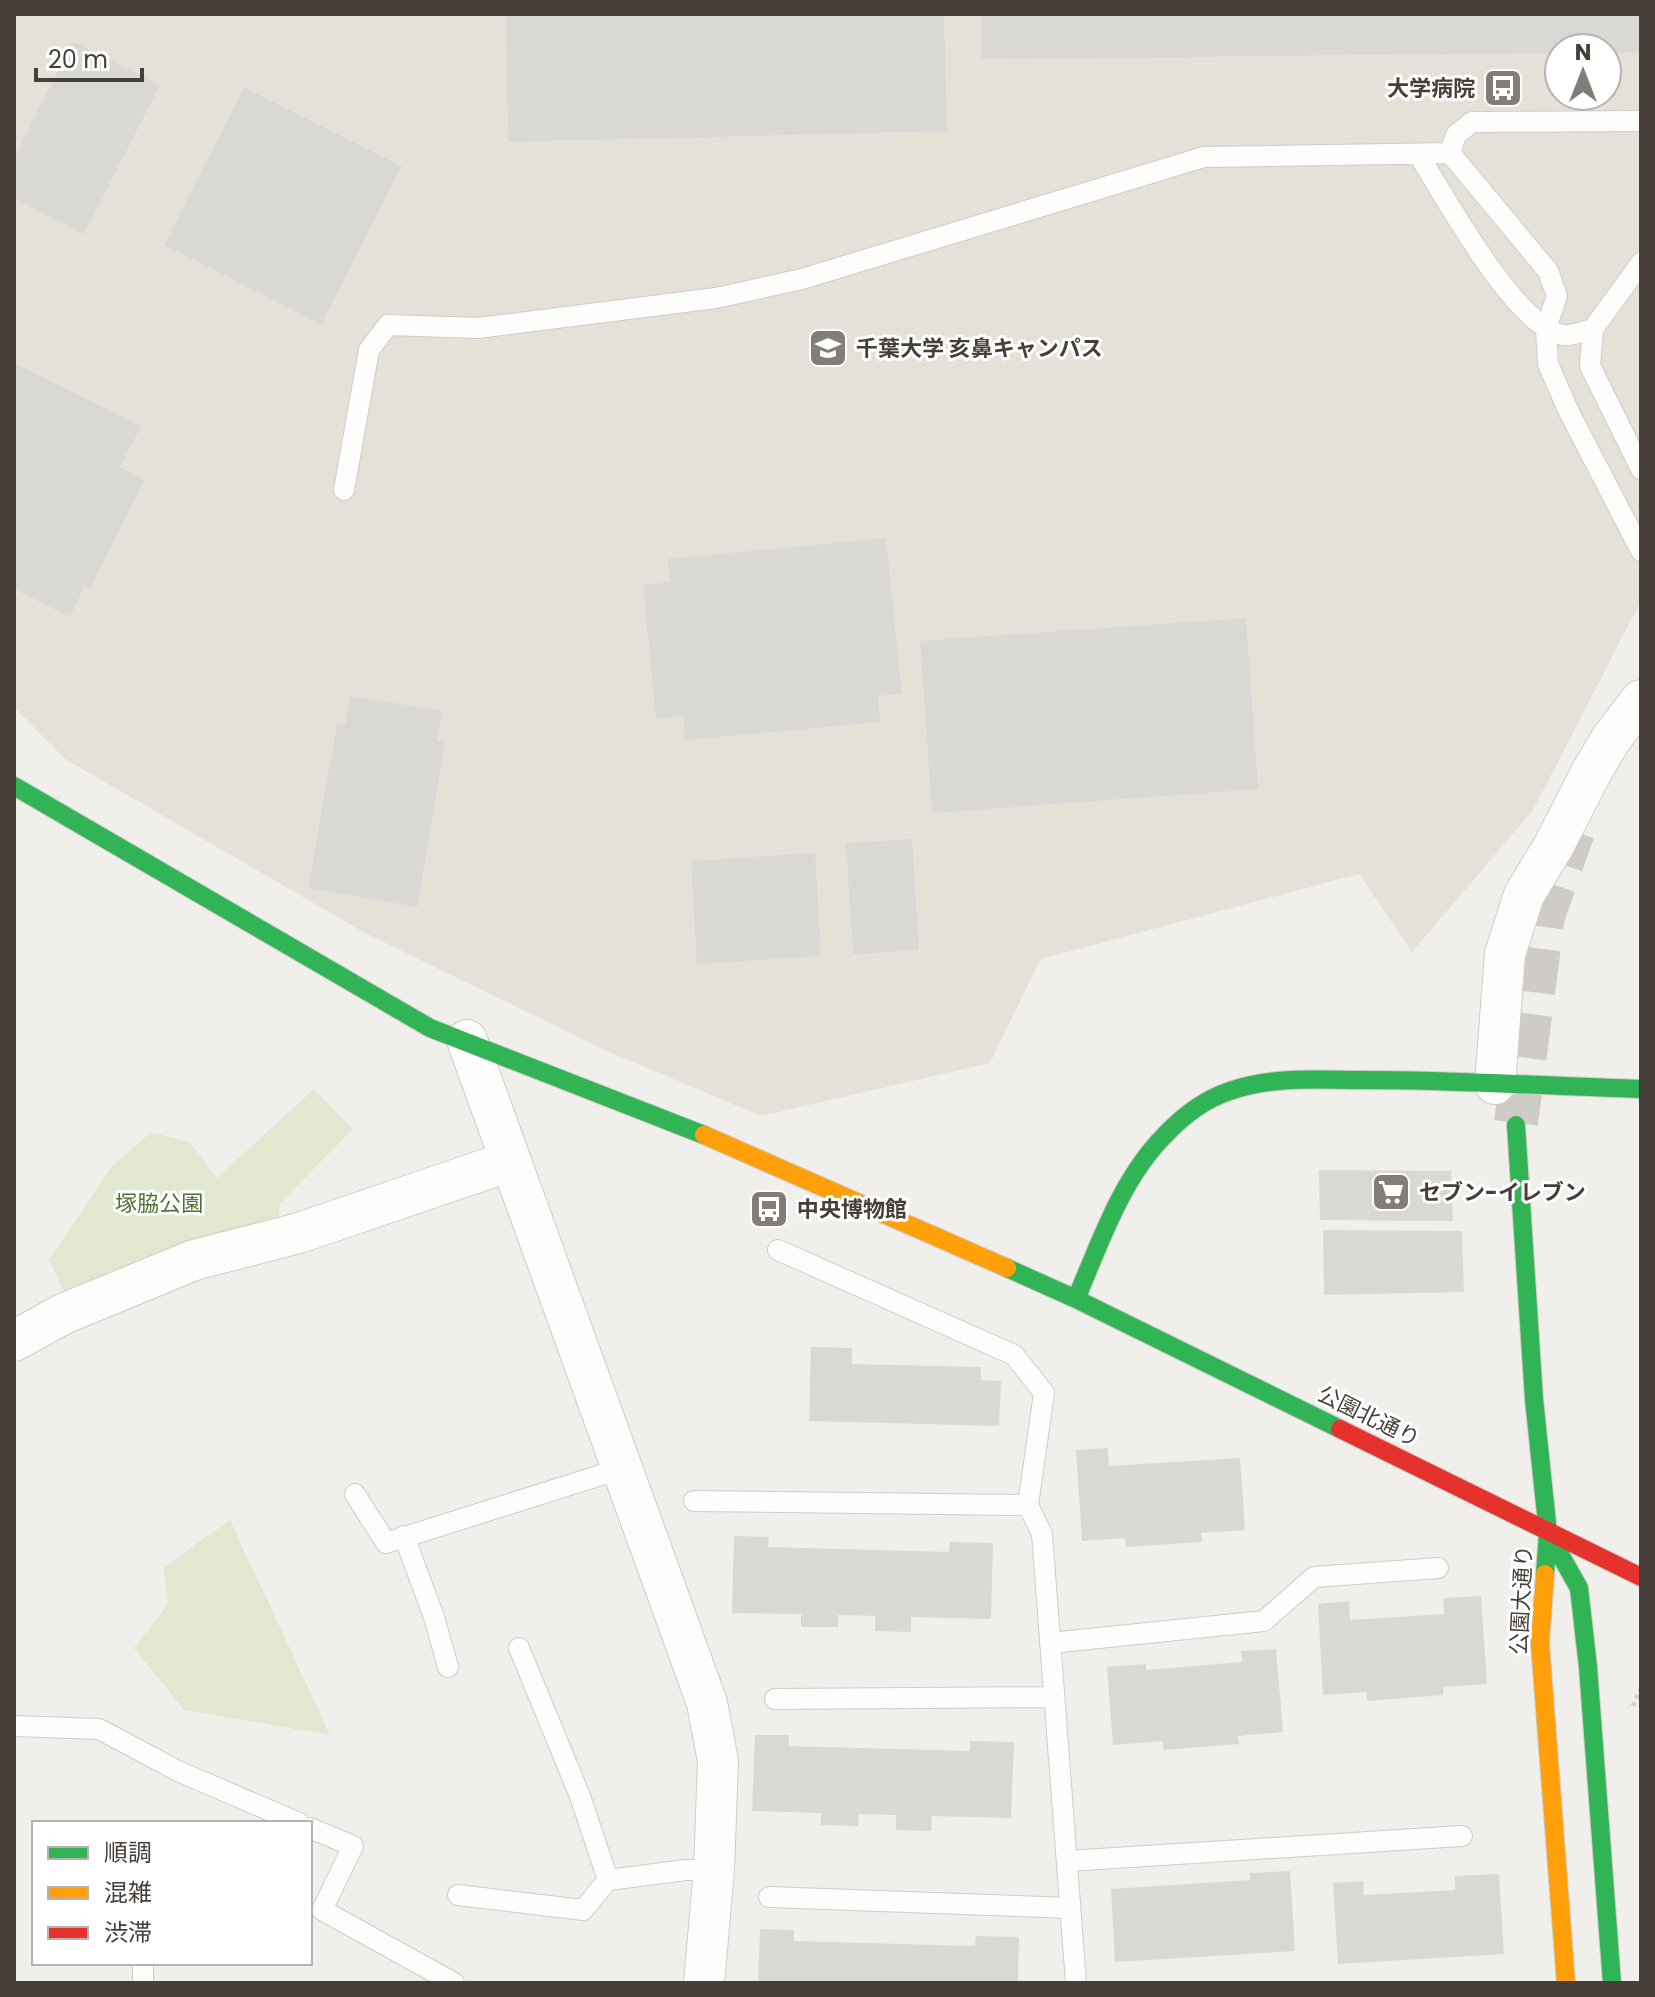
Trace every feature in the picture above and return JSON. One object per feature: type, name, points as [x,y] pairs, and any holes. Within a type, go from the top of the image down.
[{"type":"street","points":[[1495,1084],[1505,954],[1524,895],[1604,750],[1641,700]]},
{"type":"street","name":"公園北通り","points":[[14,786],[430,1028],[733,1146],[1076,1299],[1641,1577]]},
{"type":"street","points":[[467,1040],[707,1703],[718,1761],[714,1870],[704,1983]]},
{"type":"street","points":[[1076,1299],[1124,1190],[1153,1150],[1181,1119],[1210,1100],[1235,1089],[1273,1082],[1390,1079],[1641,1089]]},
{"type":"street","points":[[1516,1125],[1534,1399],[1548,1533]]},
{"type":"street","points":[[14,1341],[63,1314],[194,1260],[299,1233],[510,1161]]},
{"type":"street","name":"公園大通り","points":[[1548,1533],[1540,1643],[1566,1983]]},
{"type":"street","name":"公園大通り","points":[[1548,1533],[1579,1588],[1612,1983]]},
{"type":"lane","points":[[1450,153],[1456,135],[1472,122],[1641,121]]},
{"type":"lane","points":[[344,490],[369,350],[388,325],[478,328],[716,298],[802,279],[1204,157],[1450,153]]},
{"type":"lane","points":[[1450,153],[1548,271],[1557,296],[1546,328],[1548,364],[1568,410],[1641,551]]},
{"type":"lane","points":[[1418,154],[1508,294],[1546,328],[1564,335],[1593,329]]},
{"type":"lane","points":[[1641,263],[1593,329],[1590,366],[1641,469]]},
{"type":"lane","points":[[778,1250],[1014,1355],[1044,1393],[1028,1505],[1042,1534],[1076,1983]]},
{"type":"lane","points":[[355,1494],[386,1543],[623,1468]]},
{"type":"lane","points":[[694,1501],[1028,1505]]},
{"type":"lane","points":[[404,1536],[434,1617],[448,1667]]},
{"type":"lane","points":[[1050,1643],[1264,1621],[1314,1577],[1438,1568]]},
{"type":"lane","points":[[519,1648],[580,1796],[608,1880]]},
{"type":"lane","points":[[775,1699],[1054,1697]]},
{"type":"lane","points":[[14,1726],[99,1729],[178,1771],[294,1821]]},
{"type":"lane","points":[[312,1829],[353,1846],[322,1910],[454,1983]]},
{"type":"lane","points":[[1067,1861],[1462,1836]]},
{"type":"lane","points":[[458,1895],[583,1910],[608,1880],[686,1870],[714,1870]]},
{"type":"lane","points":[[769,1897],[1070,1908]]},
{"type":"shaded area","name":"千葉大学 亥鼻キャンパス","points":[[14,14],[1641,14],[1641,601],[1533,810],[1412,952],[1359,874],[1041,959],[990,1063],[761,1116],[607,1051],[365,933],[65,759],[14,707]]},
{"type":"green space","name":"塚脇公園","points":[[314,1089],[353,1129],[280,1203],[277,1231],[70,1305],[49,1260],[112,1166],[151,1132],[190,1142],[217,1178]]},
{"type":"green space","points":[[230,1520],[330,1735],[184,1710],[134,1648],[168,1604],[163,1568]]},
{"type":"building","points":[[506,14],[944,14],[947,131],[508,142]]},
{"type":"building","points":[[981,14],[1641,14],[1641,52],[1623,53],[1623,32],[1543,32],[1543,53],[982,59]]},
{"type":"building","points":[[73,41],[160,85],[84,234],[14,198],[14,158]]},
{"type":"building","points":[[244,87],[402,166],[321,324],[164,245]]},
{"type":"building","points":[[14,363],[141,426],[120,467],[145,480],[90,588],[85,585],[70,617],[14,589]]},
{"type":"building","points":[[886,538],[902,694],[878,696],[880,722],[685,740],[683,716],[656,719],[643,585],[670,582],[668,559]]},
{"type":"building","points":[[1246,618],[1258,789],[932,813],[920,641]]},
{"type":"building","points":[[350,696],[442,711],[437,741],[445,742],[417,907],[308,888],[337,724],[345,725]]},
{"type":"building","points":[[912,839],[919,950],[853,954],[846,843]]},
{"type":"building","points":[[815,853],[821,956],[697,964],[691,861]]},
{"type":"building","points":[[1319,1170],[1451,1171],[1453,1221],[1320,1220]]},
{"type":"building","points":[[1323,1230],[1462,1231],[1464,1292],[1324,1295]]},
{"type":"building","points":[[811,1347],[852,1348],[852,1364],[981,1367],[981,1380],[1001,1381],[999,1426],[809,1421]]},
{"type":"building","points":[[1108,1448],[1109,1466],[1240,1458],[1245,1530],[1201,1533],[1202,1542],[1126,1547],[1125,1538],[1082,1541],[1076,1450]]},
{"type":"building","points":[[734,1536],[769,1537],[768,1547],[949,1552],[950,1542],[993,1543],[991,1619],[911,1617],[911,1632],[875,1631],[875,1616],[838,1615],[838,1627],[801,1627],[801,1614],[732,1613]]},
{"type":"building","points":[[1481,1596],[1487,1684],[1443,1687],[1443,1695],[1367,1701],[1367,1692],[1323,1695],[1318,1604],[1349,1601],[1350,1620],[1444,1614],[1443,1598]]},
{"type":"building","points":[[1276,1649],[1283,1732],[1238,1736],[1239,1744],[1163,1750],[1163,1741],[1113,1745],[1107,1667],[1146,1664],[1146,1670],[1242,1662],[1241,1651]]},
{"type":"building","points":[[755,1735],[789,1735],[789,1746],[970,1751],[970,1741],[1014,1742],[1011,1818],[932,1816],[931,1831],[896,1830],[896,1815],[859,1814],[858,1826],[821,1825],[821,1813],[752,1811]]},
{"type":"building","points":[[1290,1871],[1295,1951],[1115,1962],[1111,1889],[1250,1880],[1250,1873]]},
{"type":"building","points":[[1499,1874],[1504,1954],[1338,1964],[1333,1883],[1363,1881],[1364,1895],[1455,1890],[1455,1876]]},
{"type":"building","points":[[760,1929],[794,1930],[794,1941],[975,1946],[976,1936],[1019,1937],[1018,1983],[758,1983]]},
{"type":"tunnel","points":[[1516,1123],[1543,916],[1573,831]]},
{"type":"traffic: fast","points":[[14,786],[430,1028],[704,1135]]},
{"type":"traffic: fast","points":[[1076,1299],[1113,1212],[1136,1171],[1179,1121],[1221,1094],[1262,1083],[1312,1080],[1641,1089]]},
{"type":"traffic: fast","points":[[1516,1125],[1534,1399],[1548,1533],[1545,1574]]},
{"type":"traffic: fast","points":[[1007,1268],[1340,1429]]},
{"type":"traffic: fast","points":[[1548,1533],[1579,1588],[1612,1983]]},
{"type":"traffic: slow","points":[[704,1135],[1007,1268]]},
{"type":"traffic: slow","points":[[1545,1574],[1540,1643],[1566,1983]]},
{"type":"traffic: jam","points":[[1340,1429],[1641,1577]]},
{"type":"place","name":"大学病院","points":[[1503,88]]},
{"type":"place","name":"千葉大学 亥鼻キャンパス","points":[[828,348]]},
{"type":"place","name":"セブン-イレブン","points":[[1391,1192]]},
{"type":"place","name":"中央博物館","points":[[769,1209]]}]
